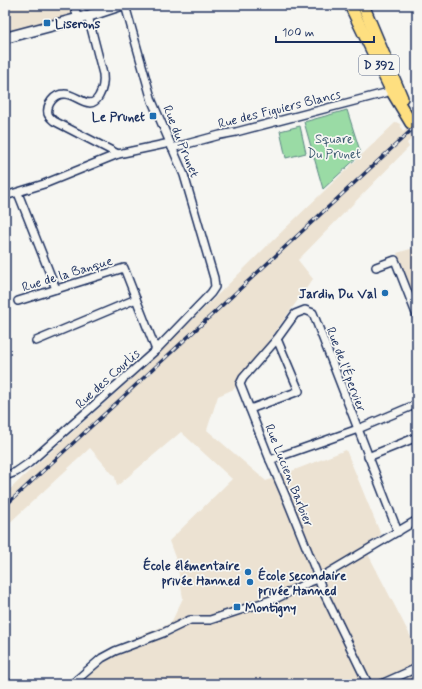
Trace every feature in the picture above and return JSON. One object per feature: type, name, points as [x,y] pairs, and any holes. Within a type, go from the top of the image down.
[{"type":"main road","points":[[5,38],[78,19],[122,5]]},
{"type":"main road","name":"D 392","points":[[350,5],[391,90],[411,122],[364,5]]},
{"type":"street","points":[[74,5],[78,19]]},
{"type":"street","name":"Rue du Prunet","points":[[125,5],[152,101],[184,175],[214,278],[215,287]]},
{"type":"street","points":[[88,16],[103,74],[104,83],[101,93],[96,101],[92,103],[65,93],[60,94],[48,105],[48,113],[50,118],[54,121],[118,154]]},
{"type":"street","name":"Rue des Figuiers Blancs","points":[[5,196],[44,184],[118,154],[171,145],[385,93],[391,90]]},
{"type":"street","points":[[18,193],[56,289]]},
{"type":"street","points":[[376,267],[395,260],[417,316]]},
{"type":"street","name":"Rue de la Banque","points":[[18,300],[124,268],[136,300]]},
{"type":"street","name":"Rue des Courlis","points":[[5,476],[16,472],[29,463],[156,350],[215,287]]},
{"type":"street","points":[[36,342],[136,300],[156,350]]},
{"type":"street","name":"Rue de l'Épervier","points":[[241,381],[277,340],[295,314],[305,310],[313,313],[398,532]]},
{"type":"street","points":[[250,409],[299,391],[277,340]]},
{"type":"street","name":"Rue Lucien Barbier","points":[[241,381],[240,384],[322,589],[368,684]]},
{"type":"street","points":[[270,460],[358,429],[417,404]]},
{"type":"street","points":[[368,457],[417,437]]},
{"type":"street","points":[[72,684],[102,658],[115,651],[163,633],[190,620],[210,620],[277,598],[318,578],[417,520]]},
{"type":"street","points":[[380,684],[417,668]]},
{"type":"shaded area","points":[[5,5],[70,5],[73,16],[5,32]]},
{"type":"shaded area","points":[[417,120],[417,134],[407,143],[409,147],[298,260],[313,279],[234,389],[218,396],[207,430],[266,481],[346,450],[381,535],[364,546],[417,649],[417,684],[67,684],[104,654],[118,645],[171,623],[183,598],[177,563],[169,541],[232,479],[181,432],[117,486],[115,477],[90,448],[5,527],[5,494],[150,362],[270,243],[396,122],[400,124],[403,132]]},
{"type":"shaded area","points":[[417,247],[417,306],[397,253]]},
{"type":"green space","name":"Square Du Prunet","points":[[347,110],[361,154],[323,189],[304,122]]},
{"type":"green space","points":[[300,126],[306,153],[286,158],[280,131]]},
{"type":"tunnel","points":[[411,123],[417,137]]},
{"type":"railway","points":[[5,506],[417,125]]},
{"type":"place","name":"Liserons","points":[[47,23]]},
{"type":"place","name":"Le Prunet","points":[[153,116]]},
{"type":"place","name":"Jardin Du Val","points":[[385,293]]},
{"type":"place","name":"École élémentaire privée Hanned","points":[[248,572]]},
{"type":"place","name":"École secondaire privée Hanned","points":[[250,582]]},
{"type":"place","name":"Montigny","points":[[237,607]]}]
